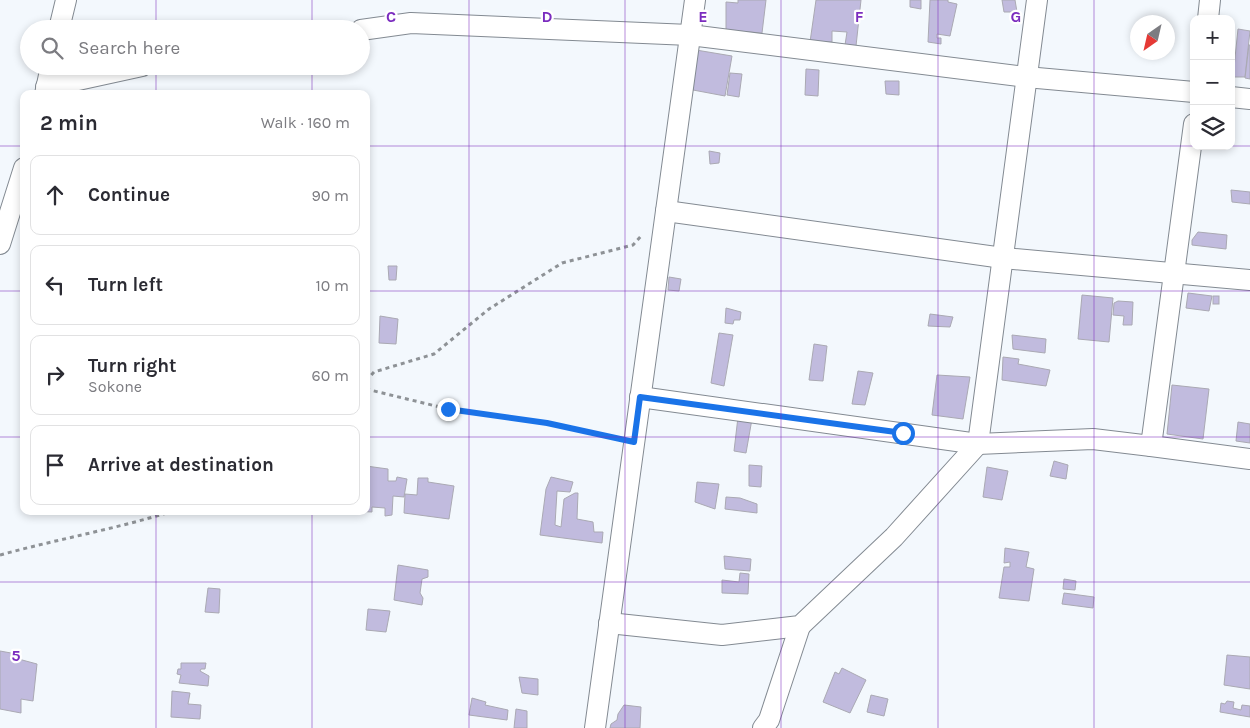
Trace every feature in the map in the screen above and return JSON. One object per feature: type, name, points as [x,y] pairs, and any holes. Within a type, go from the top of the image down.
[{"type":"street","points":[[61,20],[66,0]]},
{"type":"street","points":[[595,728],[695,0]]},
{"type":"street","points":[[763,728],[769,720],[800,626],[894,537],[978,444],[1037,0]]},
{"type":"street","points":[[1208,15],[1210,0]]},
{"type":"street","points":[[370,29],[411,23],[690,35],[1026,77],[1190,92]]},
{"type":"street","points":[[46,90],[49,75]]},
{"type":"street","points":[[50,90],[107,75]]},
{"type":"street","points":[[1235,97],[1250,99]]},
{"type":"street","points":[[1151,446],[1191,150]]},
{"type":"street","points":[[0,244],[20,181]]},
{"type":"street","points":[[666,212],[1003,258],[1250,280]]},
{"type":"street","points":[[640,397],[978,444],[1093,439],[1250,459]]},
{"type":"street","points":[[609,624],[722,635],[800,626]]},
{"type":"path","points":[[370,376],[374,372],[434,354],[489,309],[562,263],[633,245],[666,212]]},
{"type":"path","points":[[370,390],[448,409],[547,423],[634,442]]},
{"type":"path","points":[[0,555],[47,542],[128,525],[160,515]]},
{"type":"building","points":[[738,0],[766,0],[762,33],[726,30],[726,2],[738,3]]},
{"type":"building","points":[[816,0],[861,0],[856,46],[845,45],[847,32],[832,31],[832,42],[810,42]]},
{"type":"building","points":[[910,0],[921,0],[921,9],[910,7]]},
{"type":"building","points":[[930,0],[948,0],[948,2],[957,4],[950,36],[937,34],[937,38],[941,38],[941,44],[928,42]]},
{"type":"building","points":[[1002,0],[1015,0],[1017,12],[1004,12]]},
{"type":"building","points":[[1238,29],[1250,31],[1245,77],[1235,77]]},
{"type":"building","points":[[1250,45],[1250,79],[1245,78]]},
{"type":"building","points":[[696,50],[732,56],[725,96],[693,90]]},
{"type":"building","points":[[806,69],[819,70],[818,96],[805,95]]},
{"type":"building","points":[[730,73],[742,74],[739,97],[727,95]]},
{"type":"building","points":[[885,81],[899,81],[899,95],[886,94]]},
{"type":"building","points":[[709,151],[720,153],[719,163],[710,164]]},
{"type":"building","points":[[1231,190],[1250,192],[1250,204],[1232,202]]},
{"type":"building","points":[[1198,232],[1227,235],[1226,249],[1192,245],[1192,240]]},
{"type":"building","points":[[388,266],[397,266],[396,280],[389,280]]},
{"type":"building","points":[[669,277],[681,279],[679,291],[668,290]]},
{"type":"building","points":[[1188,293],[1212,296],[1209,311],[1186,308]]},
{"type":"building","points":[[1082,295],[1113,298],[1109,342],[1078,339]]},
{"type":"building","points":[[1213,296],[1219,296],[1219,304],[1213,304]]},
{"type":"building","points":[[1118,301],[1133,302],[1132,325],[1123,325],[1124,316],[1113,315],[1114,303]]},
{"type":"building","points":[[726,308],[741,312],[740,320],[734,320],[733,324],[725,323]]},
{"type":"building","points":[[930,314],[953,317],[950,327],[928,326]]},
{"type":"building","points":[[380,316],[398,319],[396,344],[379,343]]},
{"type":"building","points":[[719,333],[733,335],[724,386],[711,383]]},
{"type":"building","points":[[1012,335],[1046,339],[1045,353],[1013,349]]},
{"type":"building","points":[[814,344],[827,346],[823,381],[809,380]]},
{"type":"building","points":[[1003,357],[1019,359],[1018,364],[1050,370],[1046,386],[1002,380]]},
{"type":"building","points":[[858,371],[873,373],[865,405],[852,404]]},
{"type":"building","points":[[937,375],[970,377],[963,419],[932,415]]},
{"type":"building","points":[[1172,385],[1209,389],[1203,439],[1167,434]]},
{"type":"building","points":[[738,417],[752,419],[746,453],[734,451]]},
{"type":"building","points":[[1238,422],[1250,424],[1250,443],[1236,441]]},
{"type":"building","points":[[1054,461],[1068,465],[1066,479],[1050,476]]},
{"type":"building","points":[[749,465],[762,466],[761,487],[749,486]]},
{"type":"building","points":[[370,467],[388,469],[388,481],[396,481],[397,477],[407,479],[404,497],[393,496],[392,515],[385,516],[385,508],[372,507],[372,512],[370,512]]},
{"type":"building","points":[[987,467],[1008,471],[1002,500],[983,497]]},
{"type":"building","points":[[551,477],[573,482],[570,492],[557,491],[555,525],[561,527],[564,499],[578,493],[577,519],[593,522],[594,532],[603,532],[602,543],[540,535],[546,489]]},
{"type":"building","points":[[418,478],[428,478],[428,482],[454,486],[449,519],[404,513],[405,494],[417,495]]},
{"type":"building","points":[[697,482],[719,484],[715,509],[695,502]]},
{"type":"building","points":[[726,497],[740,498],[757,504],[757,513],[725,509]]},
{"type":"building","points":[[1005,548],[1029,552],[1026,567],[1034,569],[1029,601],[999,598],[1004,567],[1010,567],[1010,562],[1004,563]]},
{"type":"building","points":[[724,556],[751,559],[750,571],[725,569]]},
{"type":"building","points":[[398,565],[428,570],[428,577],[422,579],[420,593],[423,598],[422,605],[394,600]]},
{"type":"building","points":[[740,573],[749,574],[748,594],[722,593],[722,580],[739,582]]},
{"type":"building","points":[[1064,579],[1076,581],[1075,590],[1063,589]]},
{"type":"building","points":[[208,588],[220,589],[219,613],[205,612]]},
{"type":"building","points":[[1064,593],[1094,597],[1093,608],[1062,604]]},
{"type":"building","points":[[368,609],[390,611],[386,632],[366,630]]},
{"type":"building","points":[[0,651],[11,653],[11,657],[37,664],[33,701],[21,699],[21,713],[0,709]]},
{"type":"building","points":[[1227,655],[1250,657],[1250,689],[1224,685]]},
{"type":"building","points":[[181,663],[206,663],[205,669],[200,671],[209,676],[208,686],[179,683],[181,675],[177,674],[178,669],[181,669]]},
{"type":"building","points":[[842,668],[866,680],[850,713],[823,702],[835,672],[839,674]]},
{"type":"building","points":[[519,677],[538,679],[538,695],[522,693]]},
{"type":"building","points":[[172,691],[190,693],[188,704],[201,705],[200,719],[171,717]]},
{"type":"building","points":[[871,695],[888,699],[884,716],[867,712]]},
{"type":"building","points":[[472,698],[486,702],[485,705],[508,710],[507,720],[469,715]]},
{"type":"building","points":[[1227,701],[1234,702],[1233,708],[1241,710],[1242,705],[1250,706],[1250,717],[1220,712],[1221,703],[1225,704]]},
{"type":"building","points":[[624,705],[641,707],[640,728],[610,728],[611,724],[617,720],[618,714]]},
{"type":"building","points":[[516,709],[527,711],[527,728],[514,728]]},
{"type":"route","points":[[448,409],[547,423],[634,442],[640,397],[903,433]]}]
